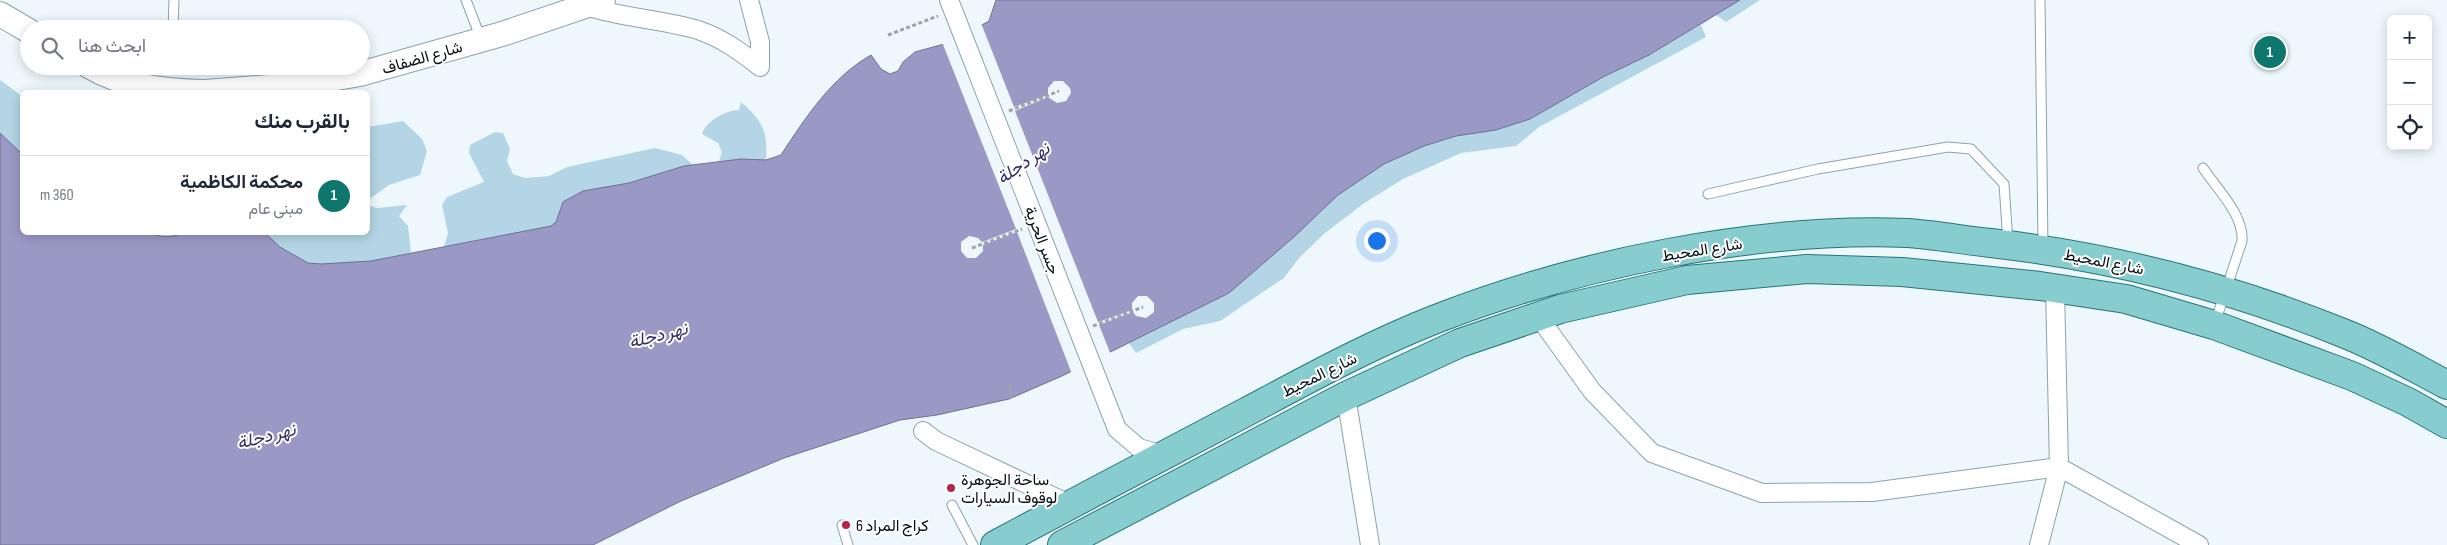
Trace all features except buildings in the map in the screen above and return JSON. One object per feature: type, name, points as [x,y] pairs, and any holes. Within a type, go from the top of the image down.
[{"type":"main road","name":"شارع المحيط","points":[[995,545],[1326,370],[1435,320],[1543,283],[1653,257],[1685,250],[1794,236],[1907,233],[2043,249],[2134,266],[2216,288],[2344,333],[2447,385]]},
{"type":"main road","points":[[1685,250],[1682,265],[1686,274],[1692,280]]},
{"type":"main road","points":[[1653,257],[1659,264],[1662,272],[1658,287]]},
{"type":"main road","name":"شارع المحيط","points":[[1062,545],[1346,396],[1460,343],[1560,309],[1658,287],[1692,280],[1807,269],[1902,272],[2055,288],[2126,299],[2216,326],[2352,376],[2408,402],[2447,424]]},
{"type":"main road","points":[[2216,288],[2204,314],[2216,326],[2238,320],[2241,311],[2246,306],[2256,302]]},
{"type":"main road","points":[[1196,438],[1194,447],[1197,455],[1203,462],[1212,466]]},
{"type":"main road","points":[[1162,456],[1170,462],[1175,470],[1176,485]]},
{"type":"street","points":[[583,4],[610,14],[671,23],[699,30],[732,46],[760,67],[760,42],[749,0]]},
{"type":"street","name":"شارع الضفاف","points":[[370,71],[482,40],[583,4]]},
{"type":"street","name":"جسر الحرية","points":[[951,5],[1120,433],[1139,448],[1162,456]]},
{"type":"street","points":[[0,14],[20,26]]},
{"type":"street","name":"شارع الضفاف","points":[[106,75],[159,90]]},
{"type":"street","name":"شارع الضفاف","points":[[226,90],[325,81],[353,75]]},
{"type":"street","points":[[2039,545],[2059,467],[2055,288]]},
{"type":"street","points":[[1538,316],[1592,391],[1652,453],[1762,493],[1872,492],[2059,467],[2200,545]]},
{"type":"street","points":[[1346,396],[1370,545]]},
{"type":"street","points":[[923,431],[936,441],[1071,505]]},
{"type":"lane","points":[[173,20],[174,0]]},
{"type":"lane","points":[[466,0],[482,40]]},
{"type":"lane","points":[[2040,0],[2043,249]]},
{"type":"lane","points":[[1708,194],[1827,168],[1948,148],[1971,149],[2004,184],[2008,245]]},
{"type":"lane","points":[[2203,168],[2234,213],[2243,232],[2242,241],[2216,288]]},
{"type":"lane","points":[[952,505],[973,545]]},
{"type":"lane","points":[[842,525],[848,545]]},
{"type":"path","points":[[888,36],[951,5]]},
{"type":"path","points":[[994,117],[1059,91]]},
{"type":"path","points":[[972,248],[1036,223]]},
{"type":"path","points":[[1079,332],[1143,307]]},
{"type":"path","points":[[1010,384],[1011,398]]},
{"type":"shaded area","points":[[1709,0],[1760,0],[1726,22],[1716,15],[1701,25],[1706,37],[1539,127],[1516,146],[1461,153],[1403,179],[1363,204],[1325,233],[1299,258],[1284,278],[1220,321],[1183,329],[1136,353],[1129,343],[1163,326],[1319,196]]},
{"type":"shaded area","points":[[0,80],[20,95],[20,186],[0,174]]},
{"type":"shaded area","points":[[741,102],[759,121],[765,134],[766,160],[719,161],[722,152],[718,143],[702,134],[704,129],[717,117],[734,110],[739,110]]},
{"type":"shaded area","points":[[403,121],[422,139],[427,151],[420,175],[389,185],[370,199],[370,127]]},
{"type":"shaded area","points":[[495,132],[503,133],[510,149],[507,161],[513,174],[525,178],[549,176],[567,167],[655,148],[682,155],[693,165],[684,166],[623,221],[483,239],[444,247],[448,233],[442,205],[447,197],[484,182],[469,153],[470,145]]},
{"type":"shaded area","points":[[407,205],[399,216],[408,226],[411,253],[386,258],[377,274],[117,235],[370,235],[370,206],[377,208]]},
{"type":"water","name":"نهر دجلة","points":[[996,0],[1740,0],[1649,55],[1603,77],[1530,119],[1496,130],[1456,136],[1424,146],[1384,164],[1338,195],[1295,236],[1229,293],[1062,376],[1009,399],[937,415],[900,420],[784,458],[681,501],[593,545],[0,545],[0,133],[20,152],[20,235],[155,235],[169,237],[176,235],[267,235],[280,247],[308,263],[371,261],[551,226],[556,222],[563,202],[583,191],[629,183],[684,166],[741,159],[766,160],[781,155],[820,99],[857,64],[871,55],[881,69],[890,74],[898,71],[903,62],[915,52],[948,43],[989,21]]},
{"type":"pier","points":[[981,23],[1014,107],[1048,95],[1048,88],[1054,81],[1063,81],[1070,88],[1071,93],[1066,101],[1057,103],[1048,97],[1015,111],[1098,322],[1132,310],[1132,303],[1138,296],[1147,296],[1154,303],[1154,312],[1146,318],[1136,316],[1133,312],[1099,325],[1111,355],[1072,374],[1017,232],[983,245],[983,251],[976,258],[967,258],[961,251],[961,242],[969,236],[978,238],[982,242],[1016,229],[942,42],[958,31]]},
{"type":"place","name":"محكمة الكاظمية","points":[[2270,52]]},
{"type":"place","name":"ساحة الجوهرة لوقوف السيارات","points":[[951,488]]},
{"type":"place","name":"كراج المراد 6","points":[[846,525]]}]
